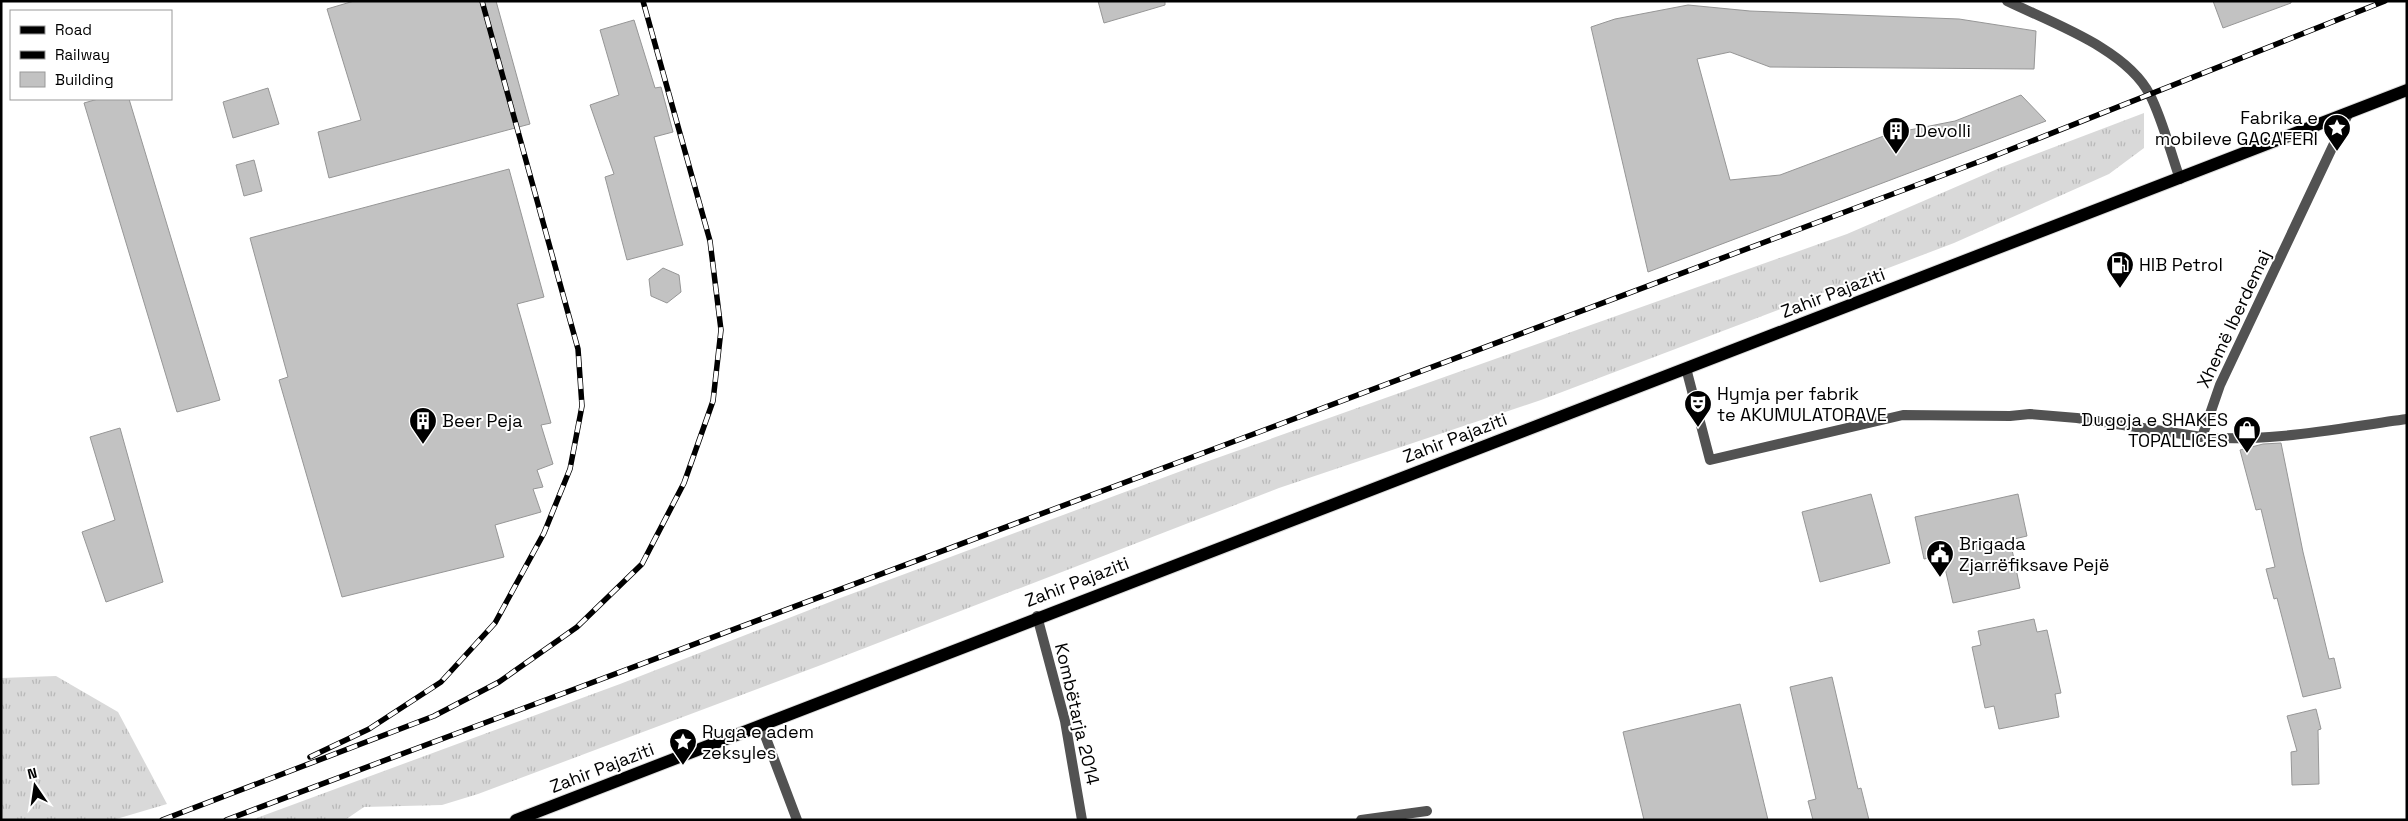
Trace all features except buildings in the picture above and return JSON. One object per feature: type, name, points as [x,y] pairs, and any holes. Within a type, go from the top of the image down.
[{"type":"main road","name":"Zahir Pajaziti","points":[[516,820],[1037,616],[2407,90]]},
{"type":"street","points":[[2007,1],[2100,47],[2129,68],[2150,94],[2180,178]]},
{"type":"street","name":"Xhemë Iberdemaj","points":[[2202,437],[2220,385],[2348,112]]},
{"type":"street","points":[[1686,368],[1710,460],[1903,416],[2010,416],[2030,414],[2077,418],[2230,440],[2273,437],[2407,419]]},
{"type":"street","name":"Kombëtarja 2014","points":[[1037,616],[1065,721],[1082,820]]},
{"type":"street","points":[[761,725],[797,820]]},
{"type":"street","points":[[1361,820],[1427,811]]},
{"type":"green space","points":[[2144,113],[2144,148],[2109,174],[1954,243],[1541,400],[1279,488],[821,665],[478,794],[442,805],[364,807],[345,820],[251,820],[620,684],[835,600],[1200,464],[1847,234],[2002,167]]},
{"type":"green space","points":[[56,676],[118,712],[167,804],[113,820],[1,820],[1,678]]},
{"type":"railway","points":[[310,757],[369,729],[441,682],[495,623],[544,533],[570,469],[582,406],[578,349],[482,1]]},
{"type":"railway","points":[[162,820],[434,716],[499,682],[577,627],[642,564],[684,483],[713,401],[721,330],[710,241],[643,1]]},
{"type":"railway","points":[[226,820],[1994,156],[2385,1]]},
{"type":"place","name":"Fabrika e mobileve GACAFERI","points":[[2337,152]]},
{"type":"place","name":"Devolli","points":[[1896,155]]},
{"type":"place","name":"HIB Petrol","points":[[2120,289]]},
{"type":"place","name":"Hymja per fabrik te AKUMULATORAVE","points":[[1698,428]]},
{"type":"place","name":"Beer Peja","points":[[423,445]]},
{"type":"place","name":"Dugoja e SHAKES TOPALLICES","points":[[2247,454]]},
{"type":"place","name":"Brigada Zjarrëfiksave Pejë","points":[[1940,578]]},
{"type":"place","name":"Ruga e adem zeksyles","points":[[683,766]]}]
